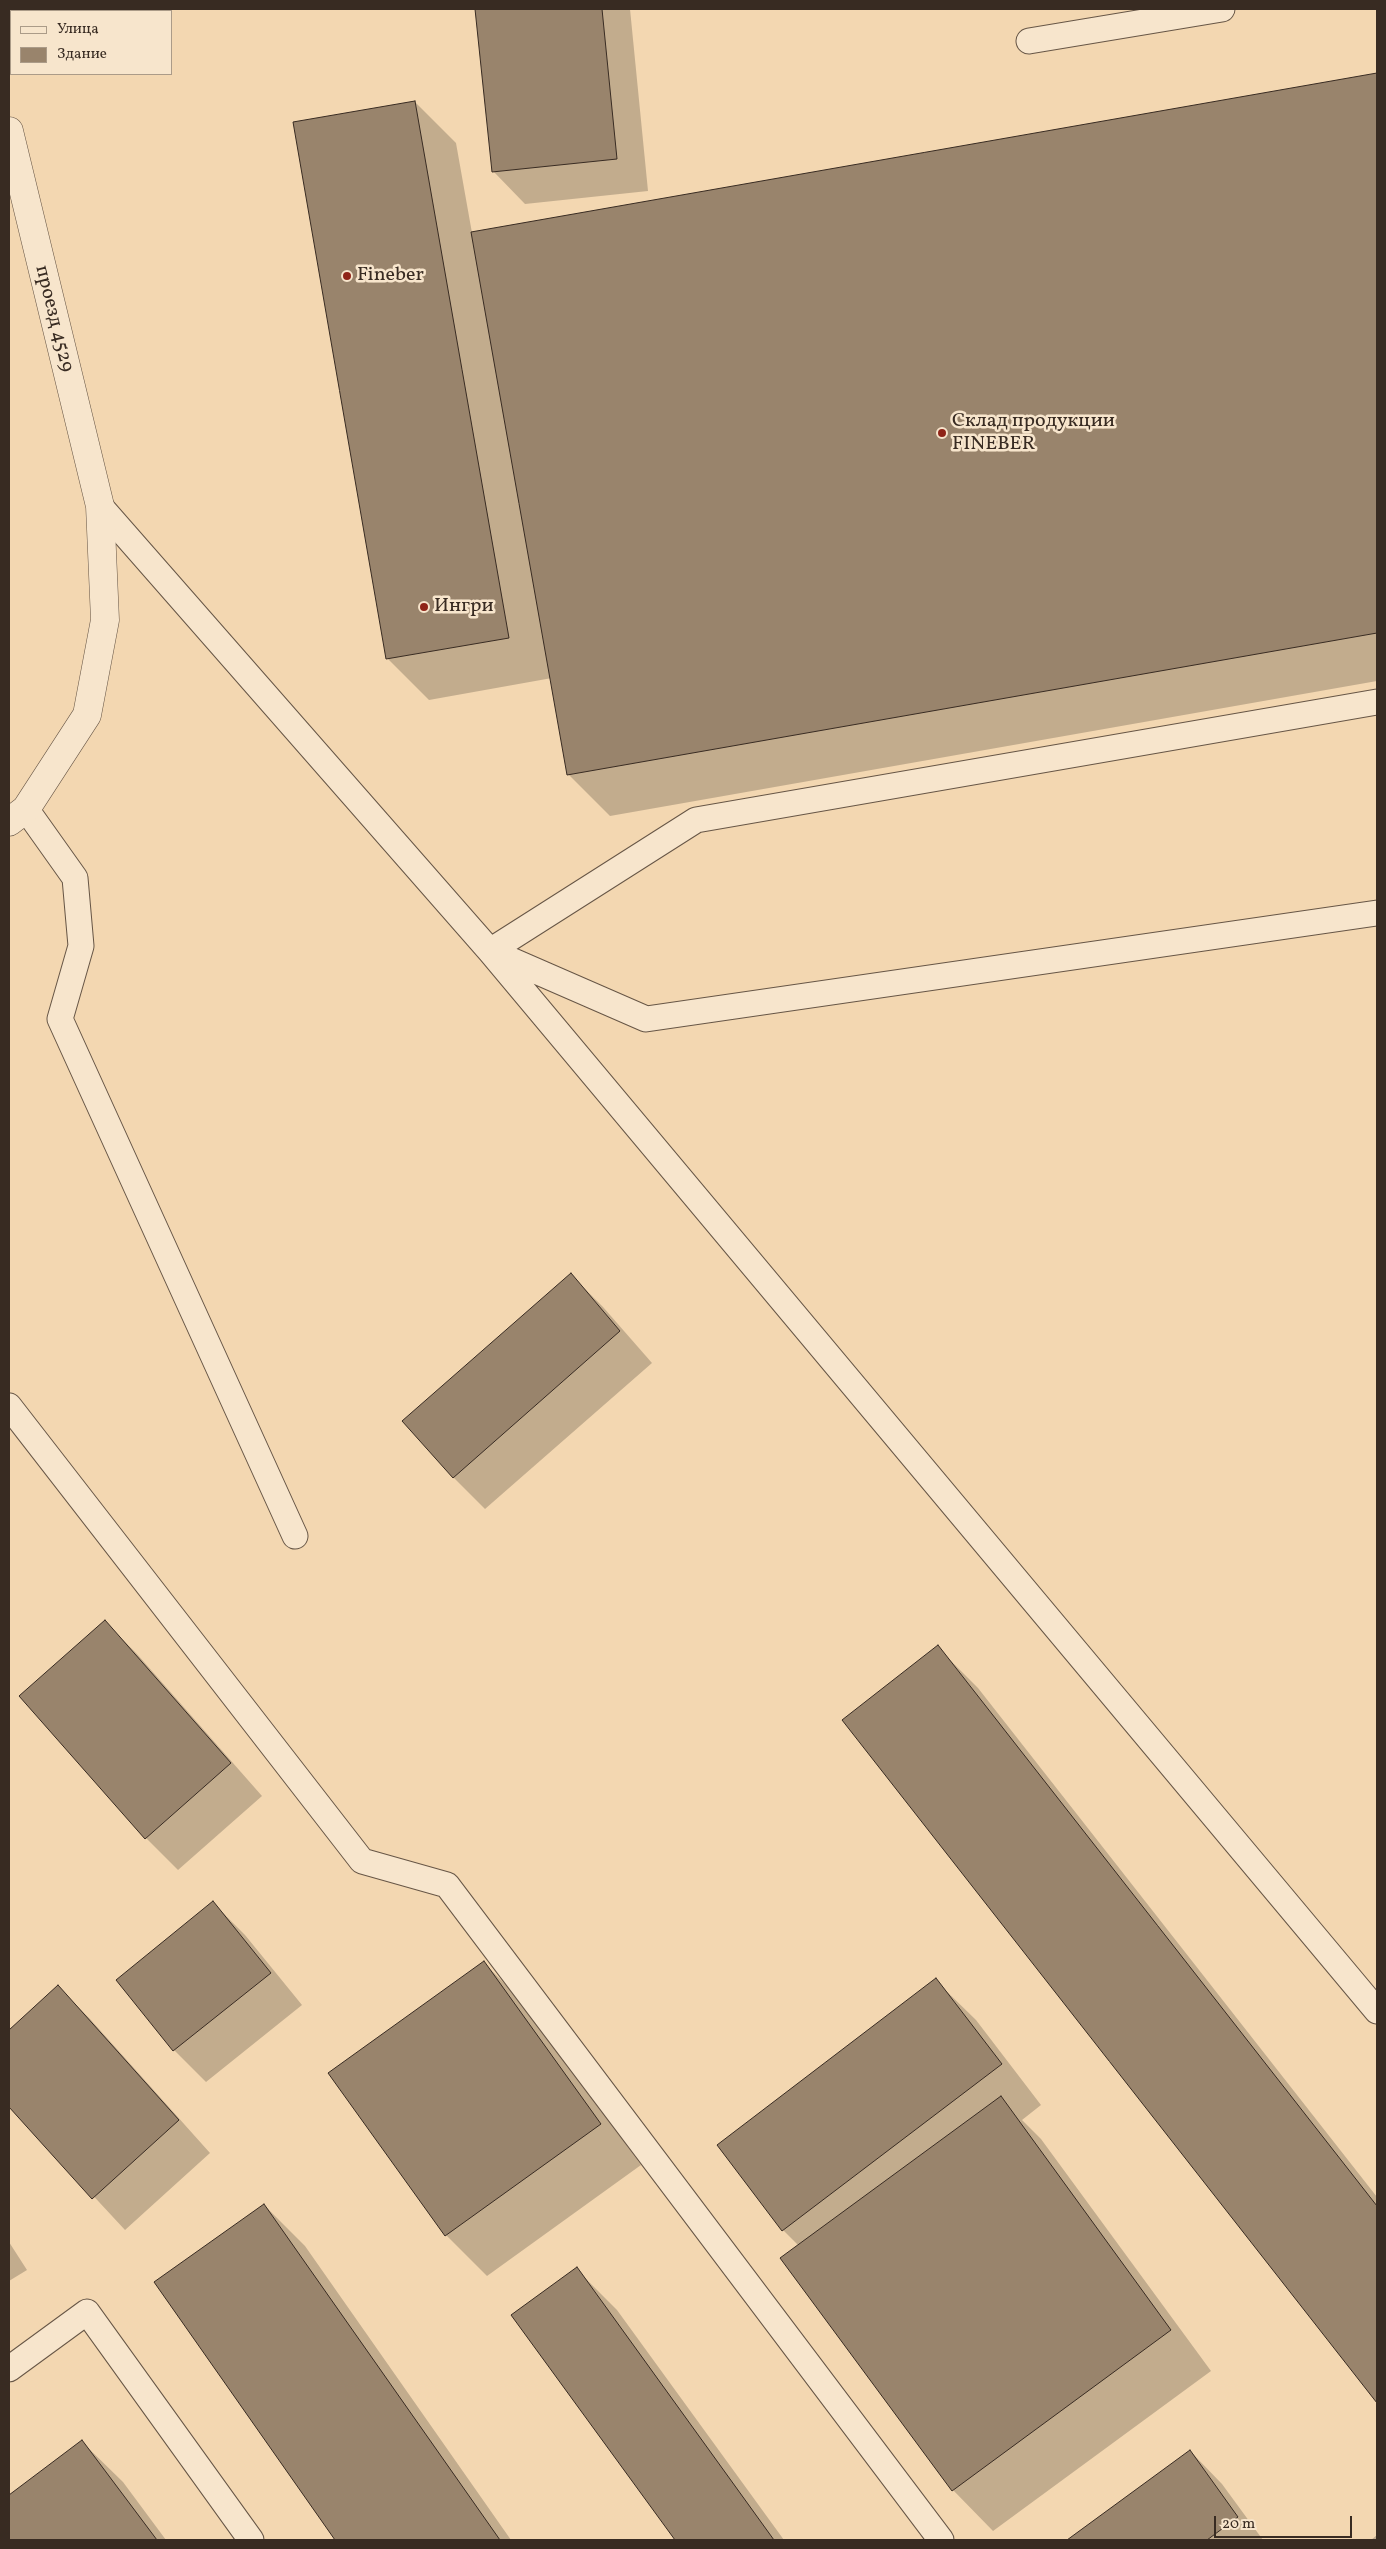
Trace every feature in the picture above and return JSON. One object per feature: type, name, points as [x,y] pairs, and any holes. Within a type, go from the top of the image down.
[{"type":"street","name":"проезд 4529","points":[[9,131],[100,506],[105,620],[87,715],[17,815]]},
{"type":"lane","points":[[1029,41],[1222,9]]},
{"type":"lane","points":[[100,506],[490,951],[1377,2011]]},
{"type":"lane","points":[[490,951],[696,820],[1377,702]]},
{"type":"lane","points":[[17,815],[75,878],[81,946],[60,1019],[295,1536]]},
{"type":"lane","points":[[490,951],[646,1019],[1377,913]]},
{"type":"lane","points":[[9,1406],[362,1861],[447,1885],[941,2540]]},
{"type":"lane","points":[[9,2369],[86,2312],[251,2540]]},
{"type":"building","points":[[475,9],[602,9],[617,159],[492,172]]},
{"type":"building","name":"Склад продукции FINEBER","points":[[1377,73],[1377,633],[567,775],[471,232]]},
{"type":"building","points":[[415,101],[509,638],[386,659],[293,122]]},
{"type":"building","points":[[571,1273],[620,1331],[453,1478],[402,1421]]},
{"type":"building","points":[[105,1620],[231,1763],[145,1839],[19,1696]]},
{"type":"building","points":[[938,1645],[1377,2206],[1377,2403],[842,1720]]},
{"type":"building","points":[[213,1901],[271,1973],[173,2051],[116,1980]]},
{"type":"building","points":[[484,1961],[601,2124],[445,2236],[328,2073]]},
{"type":"building","points":[[936,1978],[1002,2064],[782,2231],[717,2145]]},
{"type":"building","points":[[58,1985],[179,2120],[92,2199],[9,2107],[9,2030]]},
{"type":"building","points":[[1001,2096],[1171,2330],[952,2491],[780,2258]]},
{"type":"building","points":[[264,2204],[500,2540],[335,2540],[154,2282]]},
{"type":"building","points":[[577,2267],[774,2540],[675,2540],[511,2315]]},
{"type":"building","points":[[82,2440],[157,2540],[9,2540],[9,2495]]},
{"type":"building","points":[[1190,2450],[1238,2517],[1207,2540],[1067,2540]]},
{"type":"place","name":"Fineber","points":[[347,276]]},
{"type":"place","name":"Склад продукции FINEBER","points":[[942,433]]},
{"type":"place","name":"Ингри","points":[[424,607]]}]
